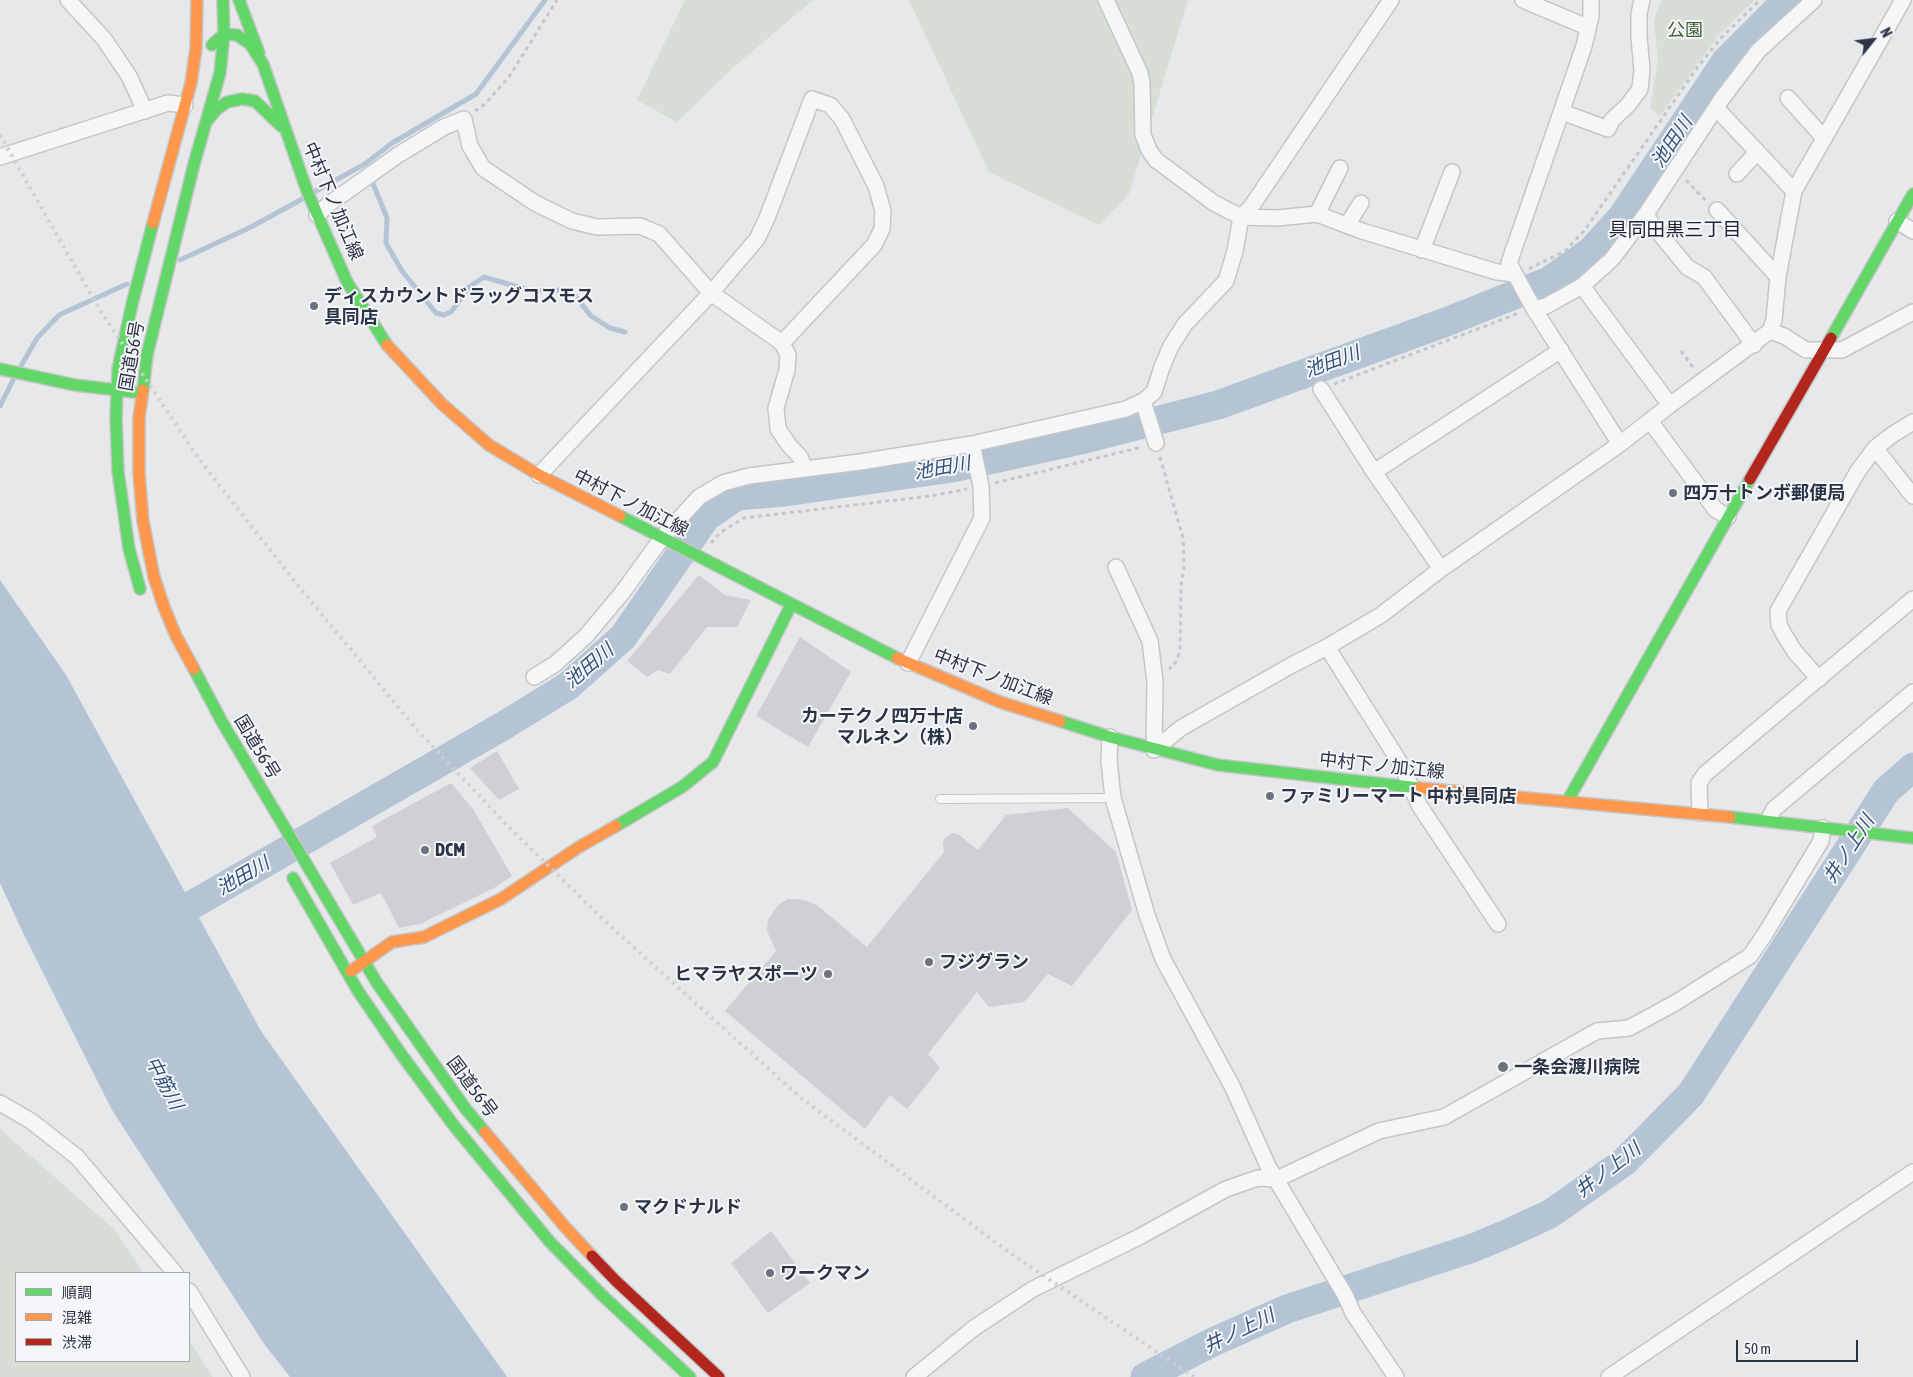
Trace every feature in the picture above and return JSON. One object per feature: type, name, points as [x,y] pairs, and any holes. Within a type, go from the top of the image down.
[{"type":"main road","name":"国道56号","points":[[142,596],[129,549],[118,471],[116,417],[118,370],[132,304],[191,83],[196,48],[197,0]]},
{"type":"main road","name":"国道56号","points":[[223,0],[224,34],[220,73],[194,164],[147,355],[139,418],[139,473],[143,521],[154,577],[164,606],[181,644],[222,722],[364,961],[416,1040],[465,1108],[566,1228],[616,1281],[719,1377]]},
{"type":"main road","name":"中村下ノ加江線","points":[[239,0],[284,129],[317,215],[348,282],[383,341],[442,404],[482,439],[539,475],[908,663],[1000,702],[1154,750],[1218,765],[1410,787],[1568,800],[1768,820],[1913,838]]},
{"type":"main road","points":[[212,8],[224,34],[234,47]]},
{"type":"main road","points":[[191,83],[213,43],[224,34]]},
{"type":"main road","name":"中村下ノ加江線","points":[[224,34],[237,36],[250,44],[262,64]]},
{"type":"main road","name":"中村下ノ加江線","points":[[260,89],[284,129]]},
{"type":"main road","name":"中村下ノ加江線","points":[[206,122],[217,109],[227,102],[242,99],[256,101],[284,129]]},
{"type":"main road","points":[[1568,800],[1609,724],[1823,348],[1913,194]]},
{"type":"main road","points":[[0,369],[75,385],[142,393]]},
{"type":"main road","points":[[348,972],[392,942],[424,937],[501,899],[579,847],[682,787],[712,762],[791,604]]},
{"type":"main road","points":[[285,864],[348,972],[400,1054],[455,1127],[544,1235],[604,1296],[690,1377]]},
{"type":"street","points":[[68,0],[104,39],[129,76],[145,110]]},
{"type":"street","points":[[1106,0],[1140,73],[1142,83],[1143,135],[1149,150],[1156,160],[1214,203],[1241,217],[1277,218],[1317,214],[1422,250],[1496,272],[1515,274]]},
{"type":"street","points":[[534,677],[555,664],[586,636],[699,497],[723,483],[749,476],[860,462],[972,444],[1126,409],[1142,402],[1154,392],[1170,346],[1185,324],[1226,281],[1235,251],[1241,217],[1251,207],[1391,0]]},
{"type":"street","points":[[1523,0],[1587,27]]},
{"type":"street","points":[[1590,0],[1591,16],[1584,46],[1509,263],[1534,309],[1620,444]]},
{"type":"street","points":[[1562,112],[1608,129],[1612,120],[1628,105],[1640,89],[1642,70],[1638,37],[1642,0]]},
{"type":"street","points":[[1534,309],[1546,306],[1582,286],[1612,259],[1646,214],[1716,108],[1758,51],[1814,0]]},
{"type":"street","points":[[1154,750],[1181,728],[1290,666],[1328,647],[1381,615],[1441,569],[1620,444],[1670,405],[1754,345],[1770,331],[1774,320],[1778,276],[1794,191],[1903,0]]},
{"type":"street","points":[[1788,98],[1824,138]]},
{"type":"street","points":[[539,475],[711,293],[757,239],[767,218],[812,99],[830,105],[842,119],[876,186],[883,211],[882,229],[874,245],[782,343]]},
{"type":"street","points":[[0,158],[168,103],[185,105]]},
{"type":"street","points":[[1716,108],[1794,191]]},
{"type":"street","points":[[317,215],[328,204],[398,155],[444,127],[464,119],[470,146],[483,168],[535,203],[572,221],[597,227],[640,226],[659,234],[711,293],[782,343],[788,355],[787,370],[776,408],[778,428],[789,445],[800,457],[805,469]]},
{"type":"street","points":[[1737,174],[1757,152]]},
{"type":"street","points":[[1317,214],[1340,168]]},
{"type":"street","points":[[1422,250],[1452,172]]},
{"type":"street","points":[[1347,225],[1361,203]]},
{"type":"street","points":[[1717,210],[1778,276]]},
{"type":"street","points":[[1646,214],[1687,267],[1704,276],[1754,345]]},
{"type":"street","points":[[1897,221],[1913,231]]},
{"type":"street","points":[[1582,286],[1670,405]]},
{"type":"street","points":[[1770,331],[1784,336],[1806,350],[1823,348],[1842,350],[1913,312]]},
{"type":"street","points":[[1374,472],[1561,350]]},
{"type":"street","points":[[1321,389],[1374,472],[1441,569]]},
{"type":"street","points":[[1142,402],[1156,443]]},
{"type":"street","points":[[1650,420],[1715,509],[1728,517]]},
{"type":"street","points":[[1819,679],[1785,636],[1779,625],[1778,612],[1858,471],[1875,448],[1913,422]]},
{"type":"street","points":[[908,663],[982,518],[981,486],[972,444]]},
{"type":"street","points":[[1875,448],[1913,496]]},
{"type":"street","points":[[1116,567],[1150,640],[1156,680],[1154,750]]},
{"type":"street","points":[[1700,813],[1698,783],[1705,774],[1913,599]]},
{"type":"street","points":[[1328,647],[1402,766],[1419,805],[1498,924]]},
{"type":"street","points":[[1768,820],[1774,809],[1913,692]]},
{"type":"street","points":[[1110,737],[1109,762],[1113,798],[1147,915],[1163,959],[1223,1070],[1268,1166],[1341,1289],[1353,1313],[1396,1377]]},
{"type":"street","points":[[914,1377],[974,1328],[1033,1290],[1139,1237],[1226,1189],[1258,1178],[1277,1179],[1379,1131],[1444,1117],[1597,1031],[1629,1028],[1675,1004],[1750,956],[1821,841],[1823,828]]},
{"type":"street","points":[[0,1104],[31,1122],[77,1157],[174,1272]]},
{"type":"street","points":[[1609,1377],[1913,1172]]},
{"type":"street","points":[[190,1293],[242,1377]]},
{"type":"lane","points":[[940,799],[1113,798]]},
{"type":"path","points":[[464,119],[485,104],[509,77],[557,0]]},
{"type":"path","points":[[1515,274],[1524,272],[1565,251],[1584,231],[1697,68],[1721,38],[1760,0]]},
{"type":"path","points":[[1676,170],[1717,210]]},
{"type":"path","points":[[1321,389],[1519,313],[1534,309]]},
{"type":"path","points":[[1681,351],[1702,382]]},
{"type":"path","points":[[694,555],[721,532],[744,518],[930,496],[981,486],[1156,443],[1183,538],[1184,566],[1181,586],[1180,652],[1174,665],[1156,680]]},
{"type":"green space","points":[[685,0],[813,0],[735,66],[677,122],[637,100]]},
{"type":"green space","points":[[909,0],[1188,0],[1129,194],[1099,225],[989,172]]},
{"type":"green space","name":"公園","points":[[1661,0],[1755,0],[1718,36],[1660,116],[1650,108],[1658,60],[1654,21]]},
{"type":"green space","points":[[0,1129],[115,1230],[143,1272],[15,1272],[15,1362],[190,1362],[190,1342],[213,1377],[0,1377]]},
{"type":"water","name":"中筋川","points":[[0,580],[66,675],[261,1031],[507,1377],[290,1377],[265,1345],[112,1110],[0,883]]},
{"type":"building","points":[[699,575],[725,595],[751,600],[737,627],[707,627],[670,674],[658,670],[647,677],[627,661]]},
{"type":"building","points":[[800,637],[851,672],[808,747],[756,716]]},
{"type":"building","points":[[497,751],[519,789],[499,800],[470,768]]},
{"type":"building","name":"DCM","points":[[451,783],[473,809],[512,876],[494,888],[420,924],[399,928],[381,893],[353,905],[330,863],[377,837],[372,826]]},
{"type":"building","name":"フジグラン","points":[[1068,808],[1116,852],[1132,910],[1072,986],[1048,974],[1024,1002],[989,1007],[977,992],[928,1054],[940,1068],[907,1109],[890,1095],[865,1129],[725,1011],[776,951],[767,931],[768,920],[778,905],[788,899],[800,899],[817,905],[867,947],[944,852],[943,843],[945,838],[952,833],[959,835],[978,850],[1006,815]]},
{"type":"building","name":"ワークマン","points":[[771,1231],[810,1283],[768,1313],[731,1263]]},
{"type":"waterway","points":[[314,192],[365,164],[392,143],[476,94],[545,0]]},
{"type":"waterway","name":"池田川","points":[[157,925],[503,726],[568,686],[623,637],[706,517],[737,496],[785,492],[952,468],[1085,439],[1218,405],[1446,322],[1549,281],[1591,251],[1622,217],[1726,61],[1787,0]]},
{"type":"waterway","points":[[370,176],[387,218],[386,243],[402,271],[436,313],[444,315],[451,312],[469,287],[484,277],[532,291],[563,290],[573,293],[591,316],[610,328],[625,332]]},
{"type":"waterway","points":[[180,260],[251,227],[304,198]]},
{"type":"waterway","points":[[21,366],[37,338],[59,315],[127,284]]},
{"type":"waterway","points":[[0,406],[14,378]]},
{"type":"waterway","name":"井ノ上川","points":[[1145,1377],[1213,1342],[1287,1309],[1473,1248],[1511,1232],[1550,1214],[1624,1162],[1691,1094],[1886,791],[1913,767]]},
{"type":"railway","points":[[0,135],[98,307],[199,459],[296,583],[417,730],[509,827],[609,925],[801,1098],[1010,1253],[1194,1377]]},
{"type":"traffic: fast","points":[[143,390],[147,355],[194,164],[220,73],[224,34],[223,0]]},
{"type":"traffic: fast","points":[[239,0],[259,53]]},
{"type":"traffic: fast","points":[[212,45],[224,34],[237,35],[250,44],[263,64],[307,191],[347,282],[387,345]]},
{"type":"traffic: fast","points":[[206,122],[217,109],[227,102],[242,99],[255,101],[281,126]]},
{"type":"traffic: fast","points":[[1831,338],[1913,194]]},
{"type":"traffic: fast","points":[[140,589],[129,549],[118,471],[116,417],[118,369],[132,304],[153,223]]},
{"type":"traffic: fast","points":[[0,369],[75,385],[134,392]]},
{"type":"traffic: fast","points":[[1568,800],[1750,479]]},
{"type":"traffic: fast","points":[[620,516],[897,658]]},
{"type":"traffic: fast","points":[[616,826],[682,787],[713,762],[791,605]]},
{"type":"traffic: fast","points":[[194,669],[222,722],[377,983],[465,1108],[485,1132]]},
{"type":"traffic: fast","points":[[1060,721],[1110,737],[1218,765],[1419,788]]},
{"type":"traffic: fast","points":[[1730,817],[1913,838]]},
{"type":"traffic: fast","points":[[293,878],[358,991],[401,1054],[455,1127],[550,1242],[603,1296],[690,1377]]},
{"type":"traffic: slow","points":[[153,223],[191,83],[196,48],[197,0]]},
{"type":"traffic: slow","points":[[387,345],[442,404],[489,445],[539,475],[620,516]]},
{"type":"traffic: slow","points":[[143,390],[139,418],[139,473],[143,521],[154,577],[164,607],[176,636],[194,669]]},
{"type":"traffic: slow","points":[[897,658],[1000,702],[1060,721]]},
{"type":"traffic: slow","points":[[1419,788],[1730,817]]},
{"type":"traffic: slow","points":[[351,971],[392,942],[424,937],[501,899],[579,847],[616,826]]},
{"type":"traffic: slow","points":[[485,1132],[592,1256]]},
{"type":"traffic: jam","points":[[1750,479],[1831,338]]},
{"type":"traffic: jam","points":[[592,1256],[616,1281],[719,1377]]},
{"type":"place","name":"ディスカウントドラッグコスモス 具同店","points":[[314,306]]},
{"type":"place","name":"四万十トンボ郵便局","points":[[1673,493]]},
{"type":"place","name":"カーテクノ四万十店 マルネン（株）","points":[[973,726]]},
{"type":"place","name":"ファミリーマート 中村具同店","points":[[1270,796]]},
{"type":"place","name":"DCM","points":[[425,850]]},
{"type":"place","name":"フジグラン","points":[[929,962]]},
{"type":"place","name":"ヒマラヤスポーツ","points":[[828,974]]},
{"type":"place","name":"一条会渡川病院","points":[[1503,1067]]},
{"type":"place","name":"マクドナルド","points":[[624,1207]]},
{"type":"place","name":"ワークマン","points":[[770,1273]]},
{"type":"district","name":"具同田黒三丁目","points":[[1675,230]]}]
